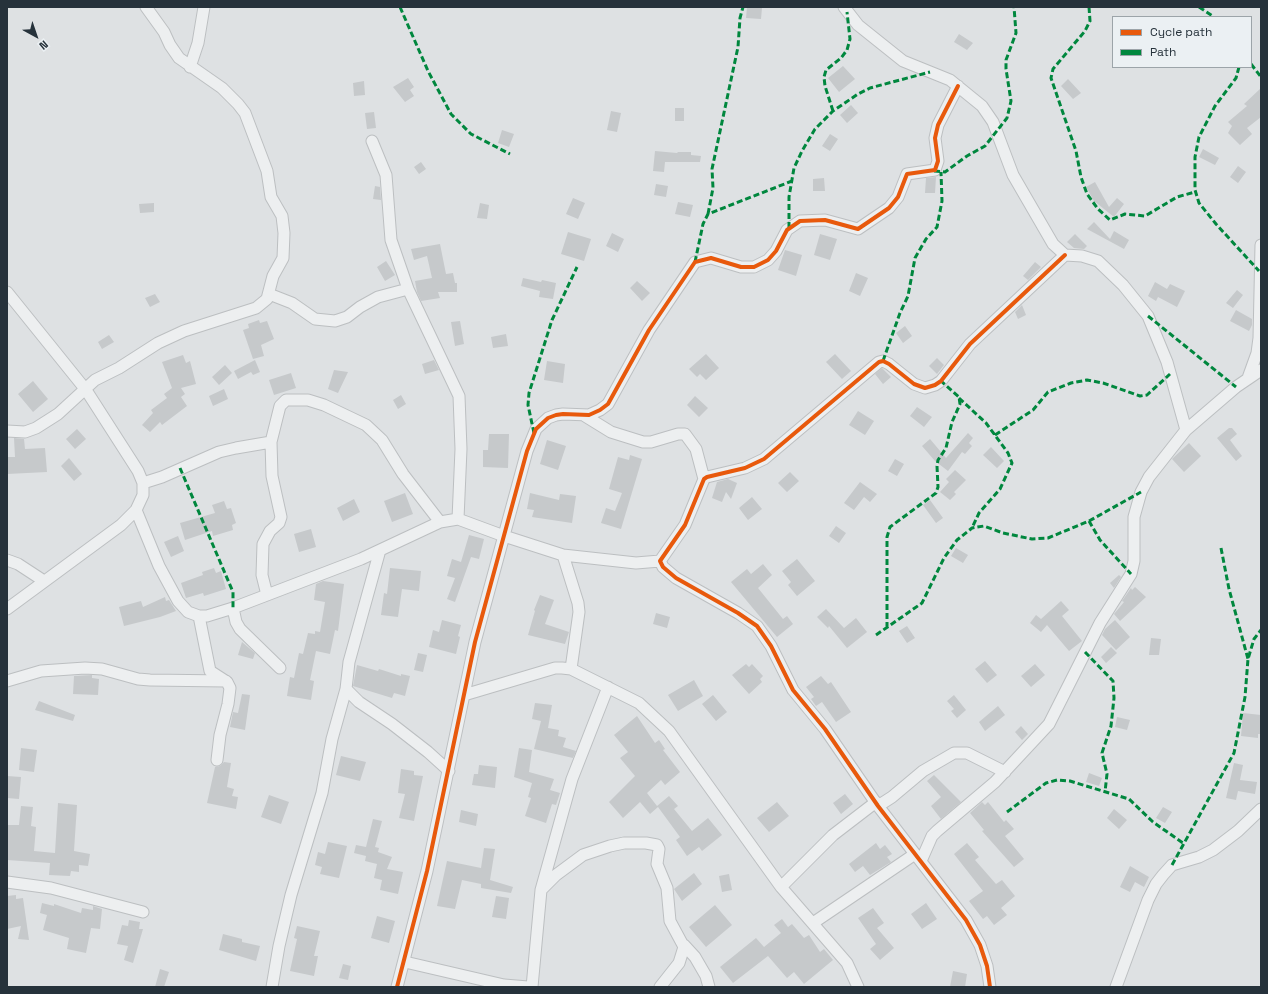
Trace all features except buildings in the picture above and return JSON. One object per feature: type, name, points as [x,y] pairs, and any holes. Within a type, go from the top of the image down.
[{"type":"street","points":[[7,431],[25,432],[36,428],[58,414],[86,390],[95,380],[119,368],[158,343],[184,331],[252,310],[262,305],[269,294],[273,276],[283,258],[284,233],[282,216],[271,197],[270,181],[264,161],[246,118],[238,104],[211,80],[190,67],[174,53],[164,32],[146,7]]},
{"type":"street","points":[[190,67],[198,43],[204,7]]},
{"type":"street","points":[[844,7],[858,25],[903,61],[941,76],[958,86],[972,97],[989,115],[994,122],[1013,175],[1053,244],[1065,255],[1082,256],[1098,261],[1123,285],[1148,316],[1167,362],[1186,430]]},
{"type":"street","points":[[585,416],[600,410],[609,402],[649,330],[695,262],[711,258],[746,268],[761,265],[776,252],[787,230],[800,221],[825,220],[853,229],[861,228],[895,202],[907,174],[911,172],[935,170],[938,161],[935,138],[938,125],[958,86]]},
{"type":"street","points":[[372,141],[386,176],[391,240],[408,289],[459,396],[461,449],[458,518]]},
{"type":"street","points":[[1248,378],[1257,353],[1259,338],[1261,245]]},
{"type":"street","points":[[660,561],[685,525],[704,479],[711,474],[745,468],[764,459],[879,362],[889,364],[914,384],[925,388],[935,386],[941,381],[970,344],[1065,255]]},
{"type":"street","points":[[269,294],[292,303],[315,319],[335,321],[347,317],[360,307],[378,297],[408,289]]},
{"type":"street","points":[[7,292],[86,390],[129,456],[143,483],[142,500],[136,510],[95,545],[7,609]]},
{"type":"street","points":[[813,923],[918,858],[932,836],[975,801],[1005,772],[1048,724],[1100,623],[1131,574],[1134,561],[1134,517],[1141,492],[1148,477],[1186,430],[1248,378],[1261,370]]},
{"type":"street","points":[[267,595],[262,575],[263,544],[270,531],[279,523],[281,517],[272,476],[272,442],[280,406],[286,400],[308,400],[324,405],[349,416],[375,432],[403,474],[440,522]]},
{"type":"street","points":[[397,987],[405,962],[449,771],[477,636],[531,439],[536,429],[548,418],[562,414],[585,416],[611,432],[643,442],[651,442],[678,434],[685,434],[696,448],[704,479]]},
{"type":"street","points":[[143,483],[219,452],[272,442]]},
{"type":"street","points":[[136,510],[159,566],[178,600],[188,612],[199,616],[207,616],[233,608],[380,550],[440,522],[458,518],[504,536],[563,554],[636,563],[660,561]]},
{"type":"street","points":[[272,987],[279,946],[291,895],[322,793],[332,739],[346,689],[349,662],[380,550]]},
{"type":"street","points":[[563,554],[579,612],[571,669]]},
{"type":"street","points":[[7,560],[18,564],[44,581]]},
{"type":"street","points":[[660,561],[663,567],[676,578],[738,613],[757,626],[771,646],[793,690],[825,729],[877,804],[966,920],[980,945],[987,966],[990,987]]},
{"type":"street","points":[[233,608],[236,622],[240,629],[280,668]]},
{"type":"street","points":[[199,616],[210,671],[226,681],[229,685],[229,700],[220,735],[217,760]]},
{"type":"street","points":[[7,681],[41,670],[85,668],[102,670],[138,679],[226,681]]},
{"type":"street","points":[[464,695],[555,668],[571,669],[639,702],[669,731],[782,887],[847,963],[858,987]]},
{"type":"street","points":[[532,987],[541,890],[572,779],[608,687]]},
{"type":"street","points":[[346,689],[359,702],[392,724],[428,752],[449,771]]},
{"type":"street","points":[[782,887],[833,835],[877,804],[892,797],[923,771],[954,753],[975,756],[1005,772]]},
{"type":"street","points":[[890,821],[892,797]]},
{"type":"street","points":[[1116,987],[1148,900],[1156,884],[1163,875],[1172,865],[1213,850],[1238,831],[1261,809]]},
{"type":"street","points":[[541,890],[556,875],[583,855],[624,843],[654,844],[659,848],[657,864],[667,888],[670,921],[684,945],[695,957],[706,976],[709,987]]},
{"type":"street","points":[[7,882],[51,888],[143,912]]},
{"type":"street","points":[[660,987],[679,963],[684,945]]},
{"type":"street","points":[[405,962],[504,984],[528,987]]},
{"type":"marked path","points":[[400,7],[428,71],[451,114],[471,134],[510,154]]},
{"type":"marked path","points":[[708,214],[713,188],[712,169],[738,47],[740,18],[743,7]]},
{"type":"marked path","points":[[934,171],[945,172],[967,156],[985,146],[1007,118],[1011,101],[1006,60],[1016,33],[1014,7]]},
{"type":"marked path","points":[[1089,7],[1090,21],[1085,31],[1053,69],[1051,78],[1076,151],[1081,177],[1087,194],[1098,209],[1110,220],[1125,214],[1145,216],[1177,197],[1195,192]]},
{"type":"marked path","points":[[1199,7],[1212,16]]},
{"type":"marked path","points":[[833,111],[825,86],[824,77],[826,70],[841,58],[847,50],[850,39],[847,12]]},
{"type":"marked path","points":[[1252,65],[1261,77]]},
{"type":"marked path","points":[[1239,68],[1236,78],[1215,106],[1199,137],[1195,157],[1195,190],[1199,203],[1259,271]]},
{"type":"marked path","points":[[789,228],[789,197],[794,168],[815,129],[833,111],[858,94],[870,88],[930,72]]},
{"type":"marked path","points":[[883,361],[900,313],[908,296],[915,258],[926,239],[937,227],[942,201],[941,172]]},
{"type":"marked path","points":[[695,262],[703,224],[708,214],[792,181]]},
{"type":"marked path","points":[[534,433],[528,405],[529,393],[552,320],[577,267]]},
{"type":"marked path","points":[[1148,316],[1236,387]]},
{"type":"marked path","points":[[995,435],[1033,410],[1048,392],[1071,383],[1087,380],[1103,383],[1140,396],[1147,395],[1170,374]]},
{"type":"marked path","points":[[887,628],[887,537],[890,527],[936,493],[938,487],[938,460],[946,448],[952,422],[960,404],[959,397],[941,381]]},
{"type":"marked path","points":[[959,398],[986,423],[1008,453],[1012,463],[1000,489],[979,513],[972,528]]},
{"type":"marked path","points":[[180,468],[233,592],[233,608]]},
{"type":"marked path","points":[[876,635],[922,603],[944,558],[957,540],[972,528],[984,526],[1003,533],[1032,539],[1048,538],[1089,521],[1141,492]]},
{"type":"marked path","points":[[1089,521],[1100,540],[1131,574]]},
{"type":"marked path","points":[[1221,548],[1229,589],[1248,659]]},
{"type":"marked path","points":[[1172,865],[1234,753],[1245,697],[1248,659],[1254,639],[1261,630]]},
{"type":"marked path","points":[[1085,652],[1113,681],[1114,698],[1111,726],[1102,753],[1107,774],[1105,792]]},
{"type":"marked path","points":[[1007,812],[1046,783],[1057,780],[1070,781],[1129,799],[1153,822],[1183,843]]},
{"type":"cycle path","points":[[397,987],[427,871],[475,642],[527,451],[536,429],[548,418],[556,415],[589,415],[608,404],[649,330],[695,262],[711,258],[741,267],[754,267],[768,260],[776,251],[787,230],[800,221],[825,220],[858,229],[889,208],[898,197],[907,174],[935,170],[938,161],[935,138],[938,125],[958,86]]},
{"type":"cycle path","points":[[990,987],[987,966],[980,945],[966,920],[878,806],[825,729],[793,690],[771,646],[757,626],[738,613],[676,578],[663,567],[660,561],[685,525],[704,479],[745,468],[764,459],[879,362],[883,361],[889,364],[914,384],[925,388],[935,385],[941,381],[970,344],[1065,255]]}]
